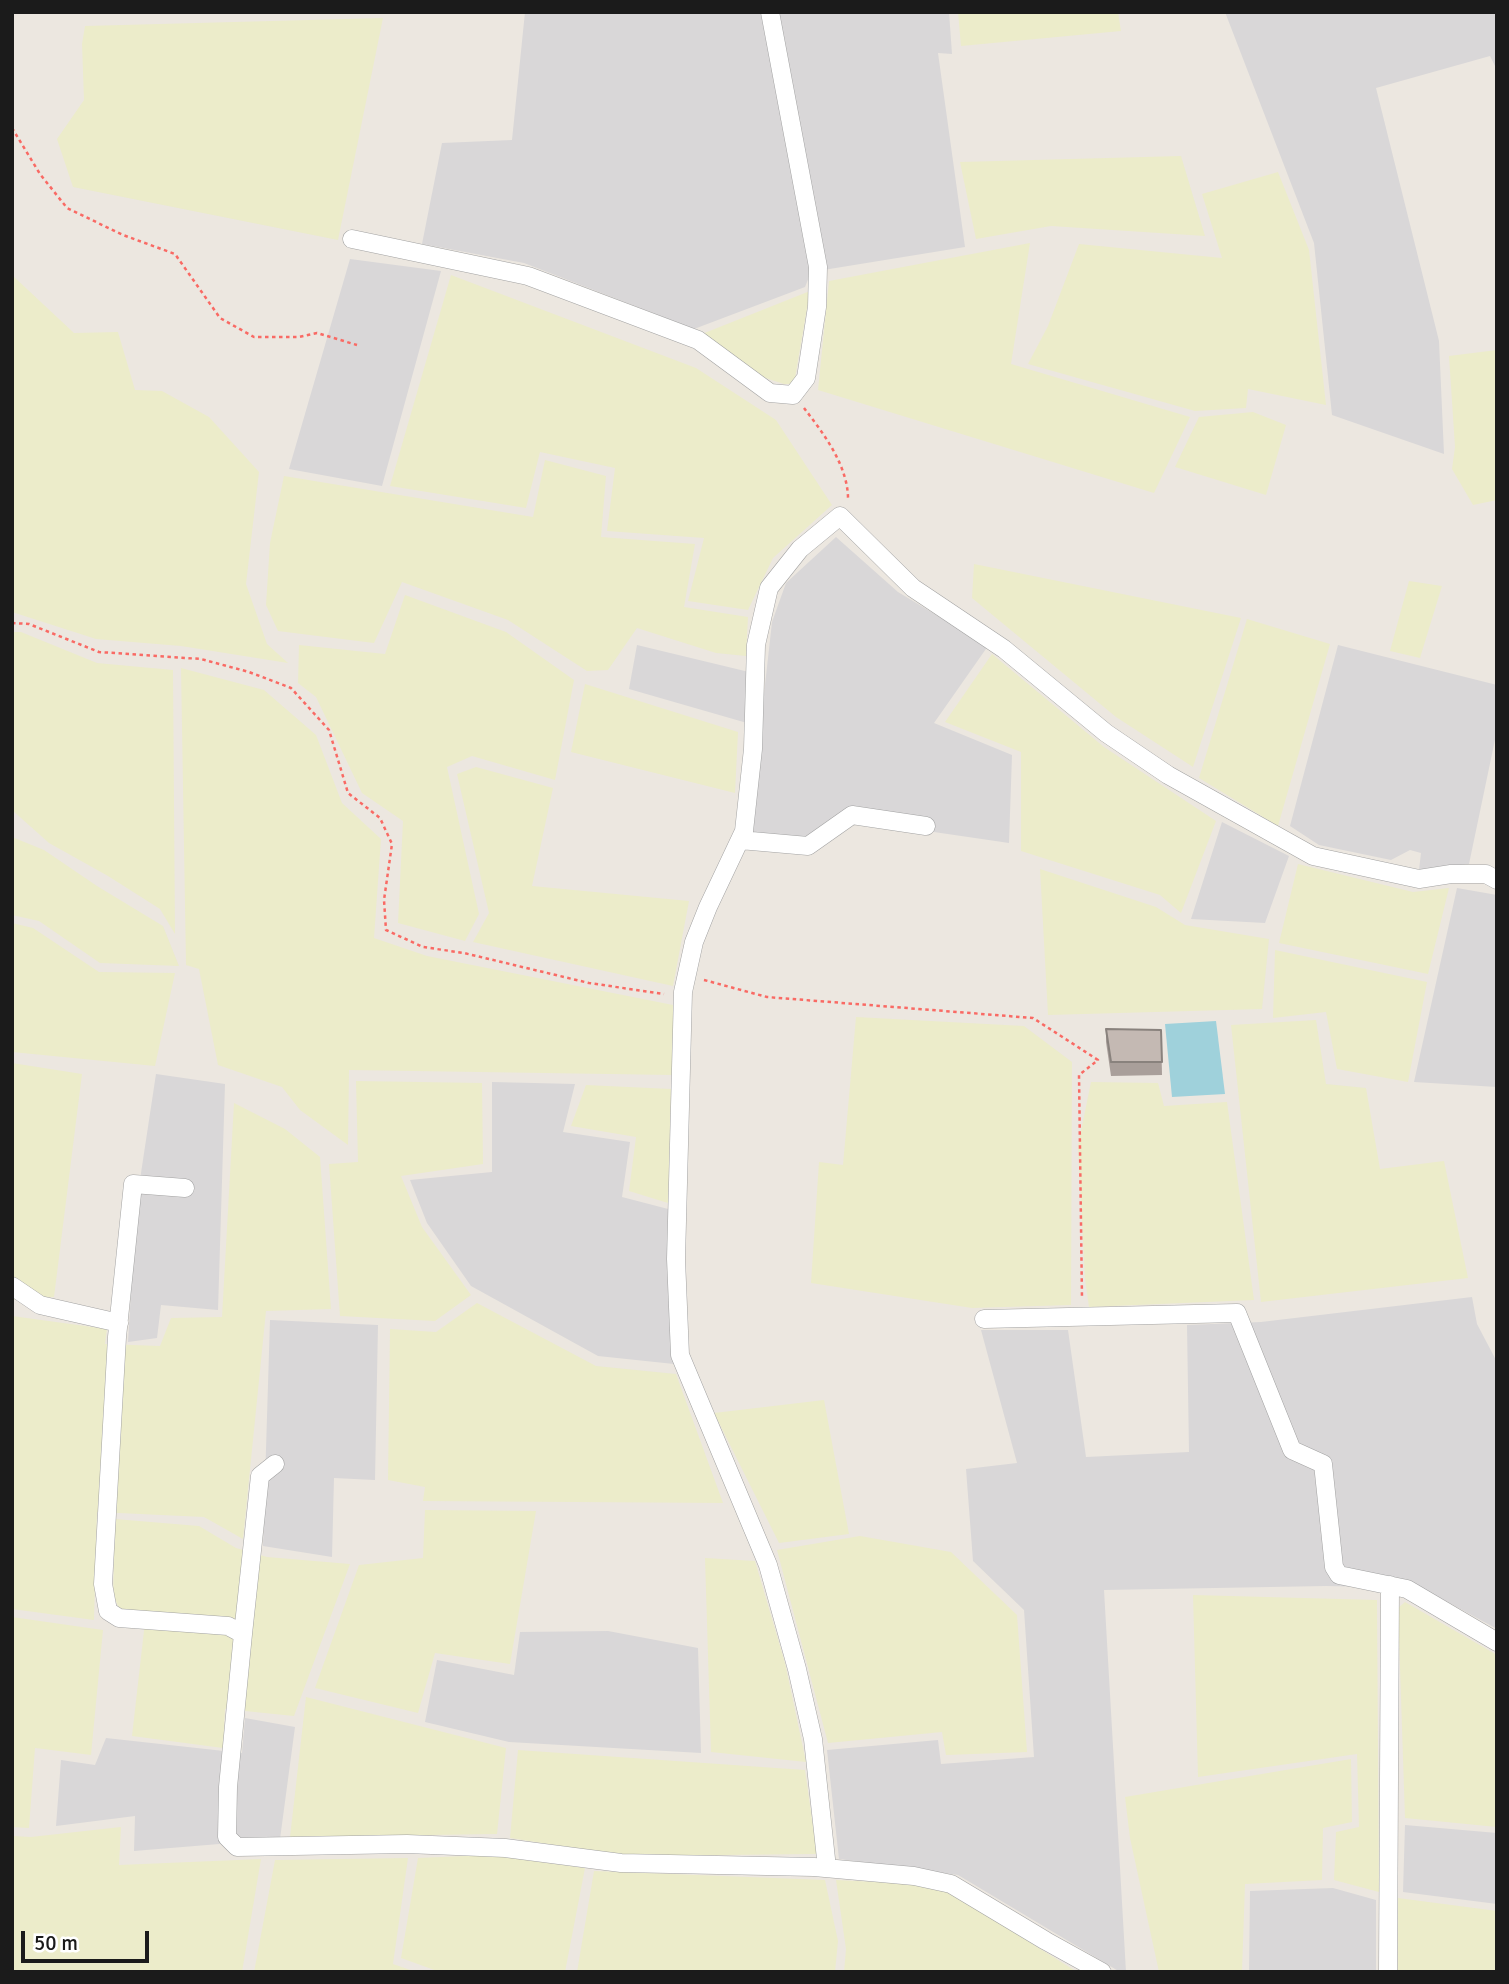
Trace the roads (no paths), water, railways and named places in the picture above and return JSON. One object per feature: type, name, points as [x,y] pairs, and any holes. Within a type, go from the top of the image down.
[{"type":"street","points":[[352,239],[528,276],[698,340],[770,393],[793,395],[806,377],[817,307],[818,267],[770,12]]},
{"type":"street","points":[[827,1868],[813,1739],[768,1565],[680,1355],[676,1259],[683,996],[694,942],[744,831],[753,748],[756,645],[769,587],[800,549],[840,516],[913,588],[1003,649],[1106,733],[1168,775],[1313,856],[1419,879],[1451,874],[1486,874],[1497,880]]},
{"type":"street","points":[[740,840],[808,846],[852,815],[926,826]]},
{"type":"street","points":[[186,1188],[133,1184],[119,1323],[103,1584],[108,1611],[119,1618],[228,1626],[243,1634]]},
{"type":"street","points":[[12,1286],[40,1305],[119,1323]]},
{"type":"street","points":[[984,1319],[1237,1313],[1292,1450],[1323,1464],[1334,1567],[1339,1575],[1407,1588],[1497,1642]]},
{"type":"street","points":[[275,1464],[260,1476],[243,1634],[228,1787],[227,1837],[237,1847],[407,1844],[505,1848],[621,1863],[827,1868],[914,1875],[951,1884],[1102,1972]]},
{"type":"street","points":[[1388,1972],[1390,1585]]},
{"type":"water","points":[[1216,1021],[1225,1094],[1172,1097],[1165,1024]]}]
